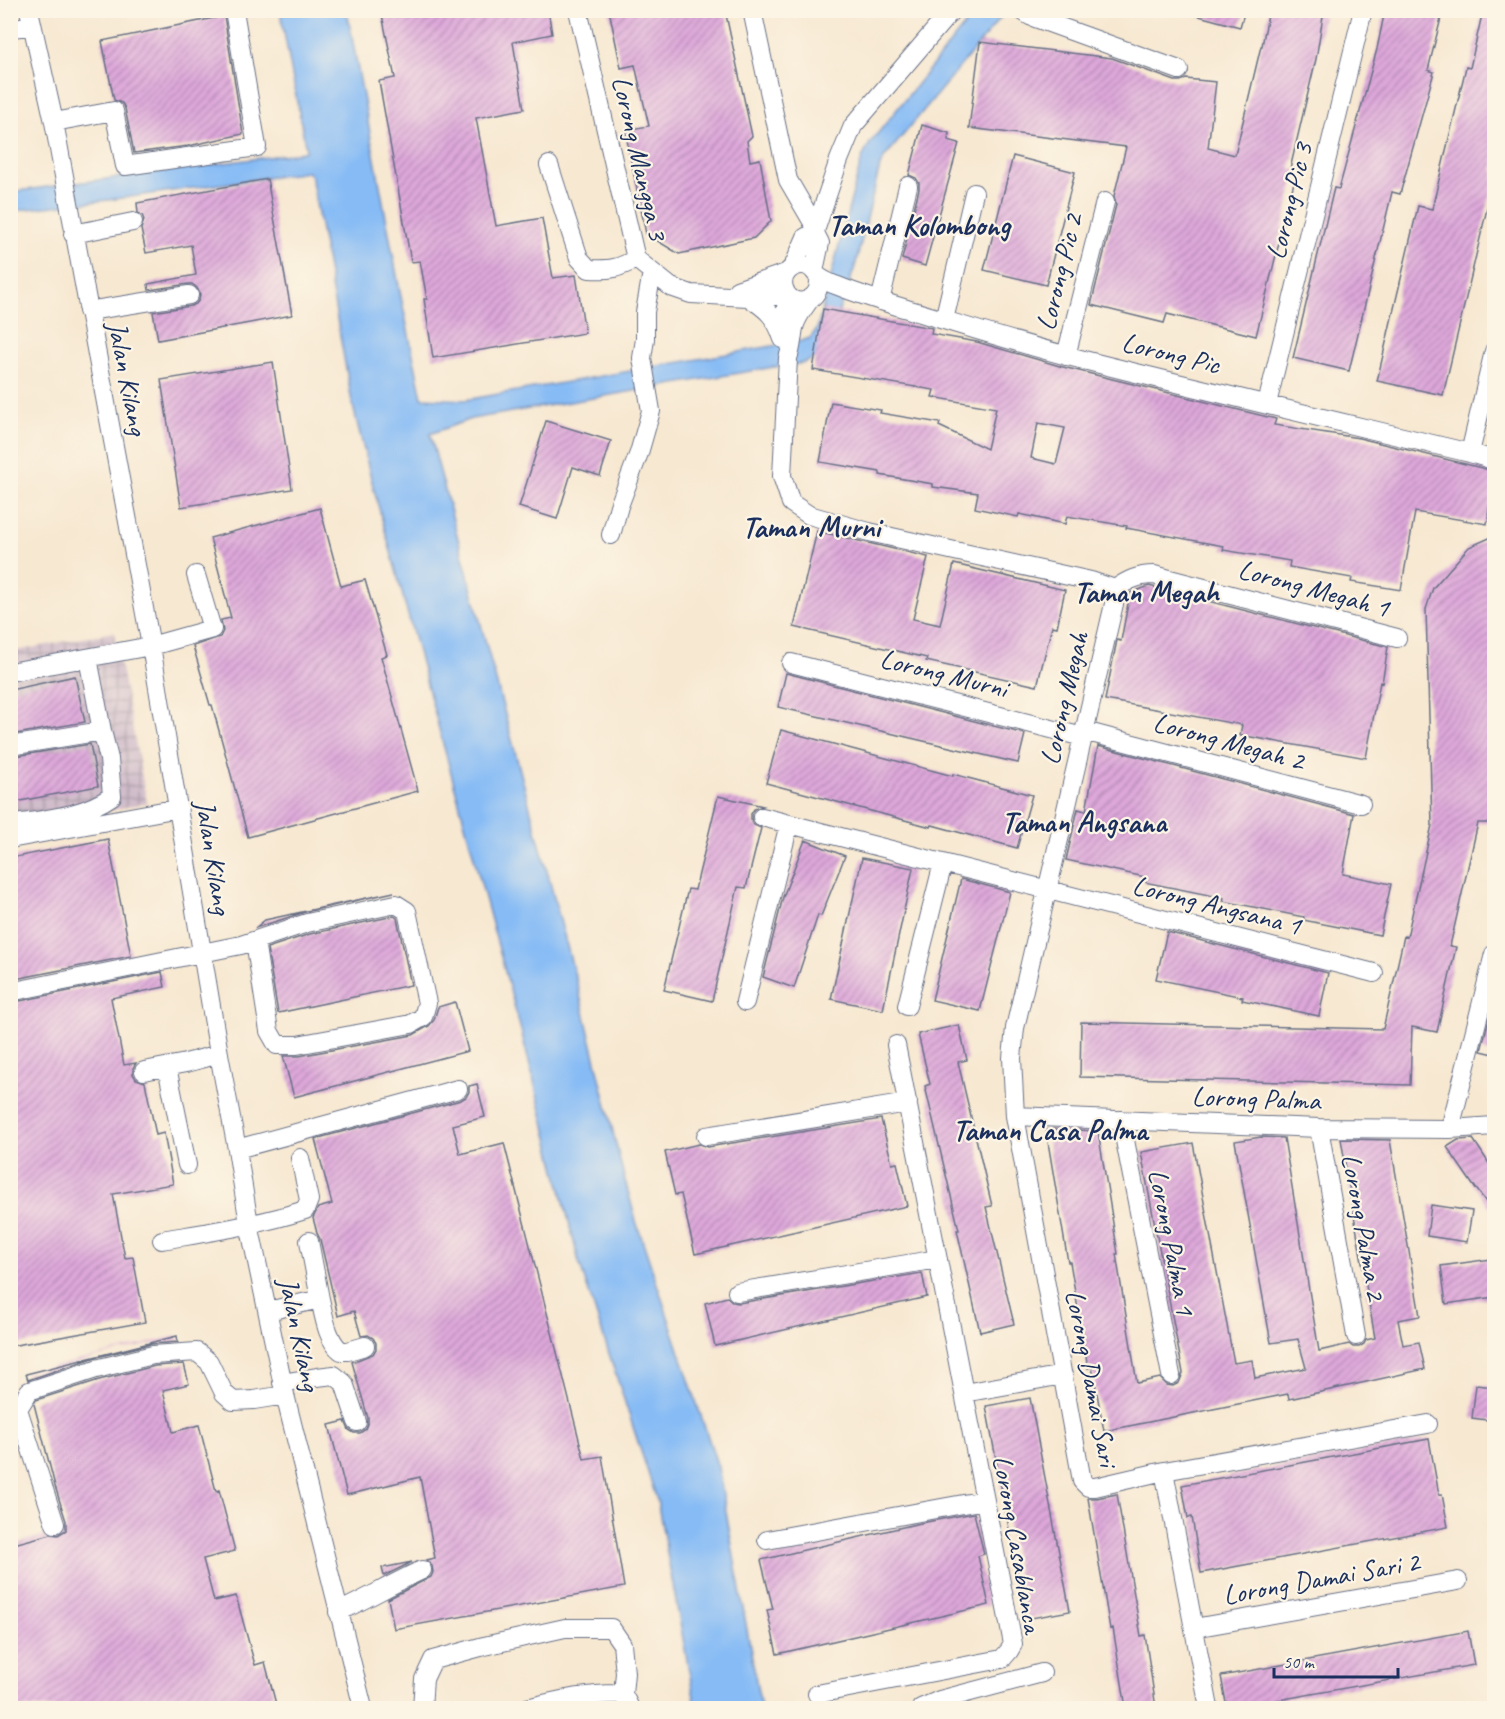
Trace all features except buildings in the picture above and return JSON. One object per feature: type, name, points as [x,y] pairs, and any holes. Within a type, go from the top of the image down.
[{"type":"street","name":"Lorong Mangga 3","points":[[578,10],[636,259],[671,287],[691,294],[748,297],[788,295]]},
{"type":"street","points":[[752,10],[788,180],[816,230],[820,243],[815,284],[798,316],[788,353]]},
{"type":"street","points":[[952,10],[853,126],[816,230],[806,237],[783,284],[788,295],[788,353],[782,476],[790,503],[809,515],[869,532],[1091,581],[1115,589]]},
{"type":"street","name":"Lorong Pic 3","points":[[1267,404],[1363,10]]},
{"type":"street","points":[[1028,12],[1179,70]]},
{"type":"street","points":[[54,122],[114,111],[125,166],[257,147],[235,16]]},
{"type":"street","points":[[10,28],[30,18]]},
{"type":"street","name":"Jalan Kilang","points":[[30,18],[54,122],[151,646],[249,1224],[284,1389],[363,1708]]},
{"type":"street","points":[[549,165],[579,258],[589,269],[609,270],[636,259]]},
{"type":"street","points":[[880,301],[908,186]]},
{"type":"street","points":[[944,320],[974,193]]},
{"type":"street","name":"Lorong Pic 2","points":[[1066,356],[1105,202]]},
{"type":"street","points":[[73,234],[133,222]]},
{"type":"street","points":[[790,270],[802,265],[807,266],[815,284]]},
{"type":"street","name":"Lorong Mangga 3","points":[[721,296],[790,270]]},
{"type":"street","points":[[611,535],[651,411],[642,358],[645,312],[652,272]]},
{"type":"street","points":[[788,295],[796,301],[801,301],[815,284]]},
{"type":"street","name":"Lorong Pic","points":[[815,284],[838,286],[880,301],[1066,356],[1494,460]]},
{"type":"street","points":[[88,311],[189,295]]},
{"type":"street","points":[[748,297],[759,303],[778,324],[788,353]]},
{"type":"street","points":[[1470,453],[1494,351]]},
{"type":"street","points":[[10,672],[151,646],[212,628],[196,575]]},
{"type":"street","name":"Lorong Megah 1","points":[[1115,589],[1127,580],[1141,575],[1154,575],[1397,638]]},
{"type":"street","name":"Lorong Megah","points":[[1015,1116],[1012,1058],[1015,1028],[1114,604],[1115,589]]},
{"type":"street","points":[[10,825],[81,812],[98,806],[112,796],[109,759],[88,658]]},
{"type":"street","name":"Lorong Murni","points":[[791,663],[1083,734]]},
{"type":"street","points":[[10,746],[102,731]]},
{"type":"street","name":"Lorong Megah 2","points":[[1083,734],[1361,804]]},
{"type":"street","points":[[10,839],[179,808]]},
{"type":"street","name":"Lorong Angsana 1","points":[[762,817],[1374,973]]},
{"type":"street","points":[[745,1002],[789,824]]},
{"type":"street","points":[[907,1006],[943,863]]},
{"type":"street","points":[[10,992],[255,941],[307,922],[396,904],[407,911],[427,1004],[423,1017],[411,1024],[297,1045],[277,1045],[269,1031],[255,941]]},
{"type":"street","points":[[1450,1129],[1494,954]]},
{"type":"street","name":"Lorong Casablanca","points":[[817,1695],[1002,1659],[1009,1652],[1012,1644],[896,1045]]},
{"type":"street","points":[[144,1071],[219,1054]]},
{"type":"street","points":[[167,1066],[187,1165]]},
{"type":"street","points":[[237,1149],[458,1089]]},
{"type":"street","points":[[706,1136],[908,1103]]},
{"type":"street","name":"Lorong Palma","points":[[1015,1116],[1318,1128],[1450,1129],[1494,1126]]},
{"type":"street","name":"Lorong Damai Sari","points":[[1015,1116],[1082,1480],[1088,1487],[1428,1424]]},
{"type":"street","name":"Lorong Palma 1","points":[[1120,1120],[1171,1375]]},
{"type":"street","name":"Lorong Palma 2","points":[[1318,1128],[1356,1336]]},
{"type":"street","points":[[162,1240],[220,1231],[305,1210],[309,1200],[300,1158]]},
{"type":"street","points":[[309,1240],[323,1313],[336,1347],[341,1351],[348,1351],[365,1346]]},
{"type":"street","points":[[737,1292],[938,1258]]},
{"type":"street","points":[[268,1311],[320,1299]]},
{"type":"street","points":[[55,1524],[18,1408],[29,1391],[96,1369],[153,1355],[197,1352],[209,1362],[224,1393],[232,1401],[254,1400],[316,1377],[334,1375],[344,1383],[357,1422]]},
{"type":"street","points":[[964,1393],[1063,1375]]},
{"type":"street","points":[[1164,1472],[1209,1708]]},
{"type":"street","points":[[767,1540],[985,1500]]},
{"type":"street","points":[[338,1612],[422,1570]]},
{"type":"street","name":"Lorong Damai Sari 2","points":[[1194,1628],[1458,1581]]},
{"type":"street","points":[[422,1708],[424,1679],[433,1660],[565,1628],[611,1628],[622,1644],[626,1701],[600,1693],[527,1708]]},
{"type":"street","points":[[921,1708],[940,1700],[1042,1673]]},
{"type":"shaded area","points":[[114,632],[147,803],[11,830],[11,652]]},
{"type":"water","points":[[280,11],[347,11],[422,398],[465,400],[810,338],[817,329],[862,158],[870,143],[976,11],[1006,11],[880,166],[855,267],[828,340],[818,355],[799,364],[471,419],[430,434],[578,987],[636,1221],[718,1467],[761,1708],[696,1708],[657,1500],[579,1262],[522,1034],[374,490],[352,402],[311,175],[307,172],[11,211],[11,192],[304,152],[306,149]]},
{"type":"district","name":"Taman Kolombong","points":[[919,225]]},
{"type":"district","name":"Taman Murni","points":[[811,527]]},
{"type":"district","name":"Taman Megah","points":[[1146,592]]},
{"type":"district","name":"Taman Angsana","points":[[1084,822]]},
{"type":"district","name":"Taman Casa Palma","points":[[1050,1130]]}]
